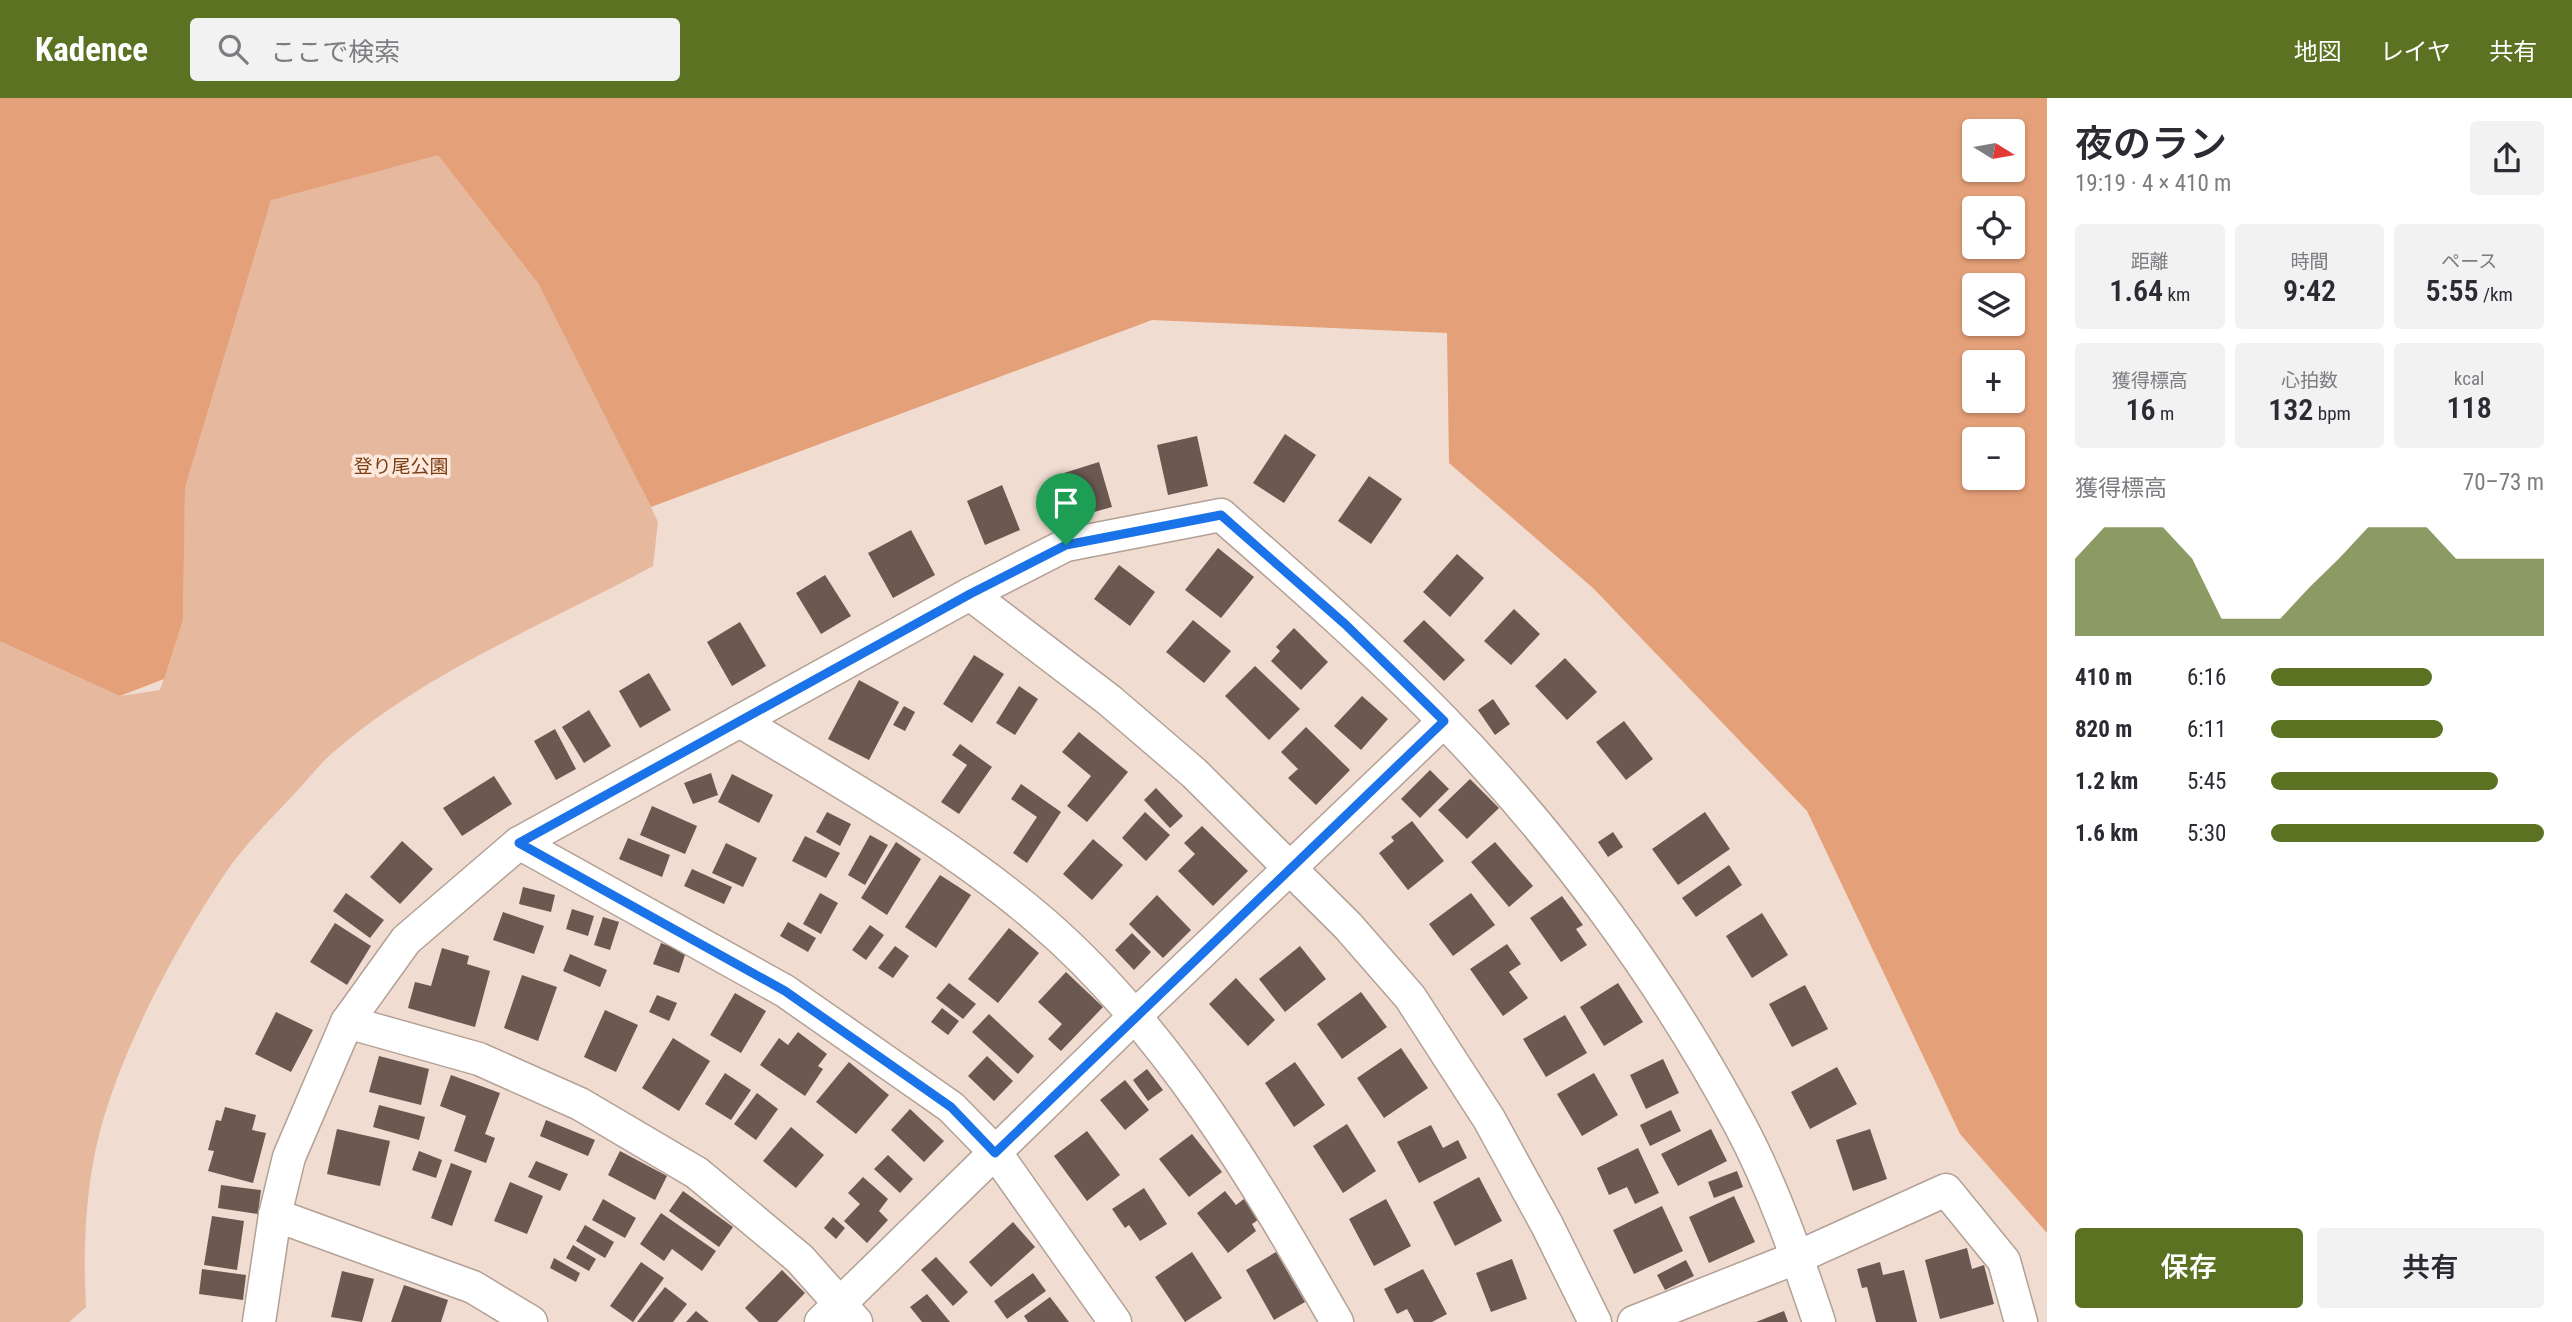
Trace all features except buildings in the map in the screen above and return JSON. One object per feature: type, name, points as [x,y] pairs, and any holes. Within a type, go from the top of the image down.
[{"type":"street","points":[[259,1322],[275,1215],[289,1157],[347,1022],[406,940],[519,843],[970,594],[1066,545],[1221,515],[1346,625],[1444,721],[1553,845],[1666,999],[1741,1127],[1798,1257],[1819,1322]]},
{"type":"street","points":[[970,594],[1109,700],[1194,773],[1348,926],[1410,997],[1450,1056],[1548,1225],[1595,1322]]},
{"type":"street","points":[[740,721],[948,850],[1040,920],[1136,1015],[1284,1229],[1337,1322]]},
{"type":"street","points":[[347,1022],[479,1059],[580,1104],[697,1173],[800,1259],[839,1316],[995,1153],[1289,867],[1444,721]]},
{"type":"street","points":[[519,843],[785,991],[951,1107],[995,1153],[1115,1322]]},
{"type":"street","points":[[1634,1322],[1798,1257],[1946,1190],[2004,1261],[2021,1322]]},
{"type":"street","points":[[275,1215],[473,1287],[531,1322]]},
{"type":"green space","name":"登り尾公園","points":[[438,154],[477,187],[538,283],[598,397],[658,522],[653,566],[490,649],[410,695],[326,759],[249,842],[224,875],[167,971],[148,1007],[117,1079],[96,1148],[89,1187],[85,1247],[86,1307],[69,1322],[0,1322],[0,638],[120,696],[160,690],[183,620],[185,470],[271,200],[329,168]]},
{"type":"shaded area","points":[[0,98],[2047,98],[2047,1233],[1960,1134],[1807,811],[1593,588],[1449,463],[1447,333],[1152,320],[651,507],[538,283],[438,155],[271,200],[185,487],[183,620],[164,679],[120,696],[0,641]]},
{"type":"route","points":[[1221,515],[1346,625],[1444,721],[1289,867],[995,1153],[951,1107],[785,991],[519,843],[970,594],[1066,545],[1221,515]]}]
